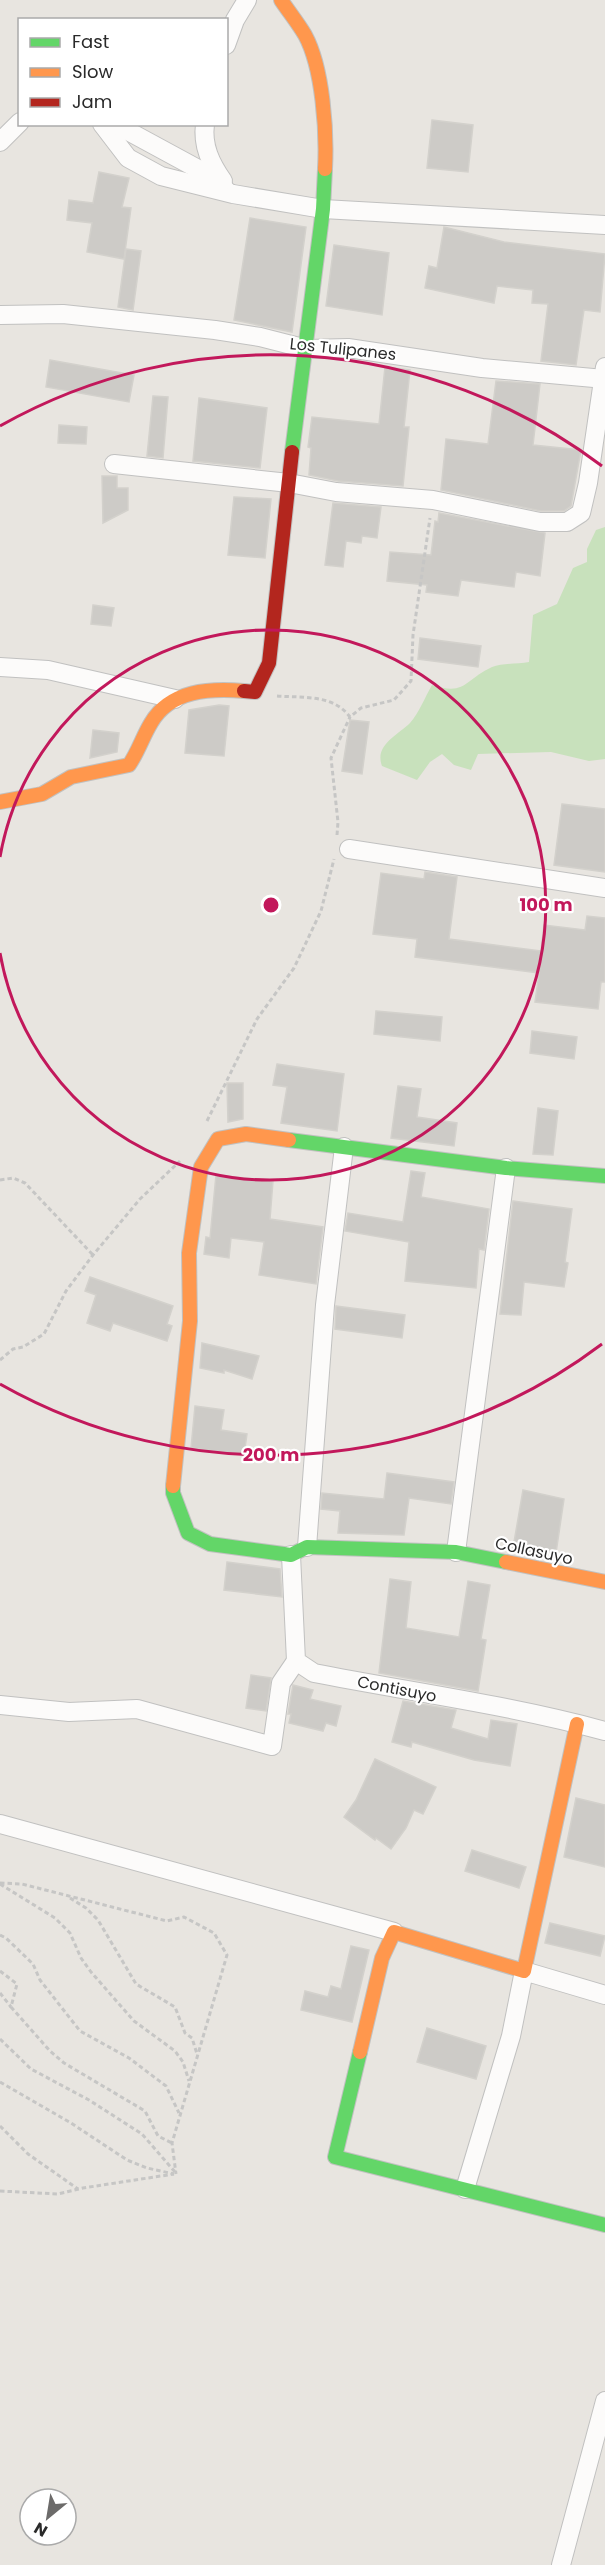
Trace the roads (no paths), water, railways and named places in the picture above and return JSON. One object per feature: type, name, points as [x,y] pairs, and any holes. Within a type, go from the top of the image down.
[{"type":"street","points":[[228,39],[235,20],[247,0]]},
{"type":"street","points":[[0,802],[42,794],[71,777],[129,765],[139,752],[155,716],[182,693],[227,689],[255,692],[269,663],[323,209],[326,147],[321,86],[306,37],[281,0]]},
{"type":"street","points":[[0,142],[18,124]]},
{"type":"street","points":[[104,126],[128,158],[161,176],[232,194],[323,209],[605,224]]},
{"type":"street","points":[[119,126],[198,169],[232,194]]},
{"type":"street","points":[[205,126],[204,135],[211,163],[232,194]]},
{"type":"street","name":"Los Tulipanes","points":[[5,316],[63,314],[215,330],[260,337],[307,349],[348,348],[482,368],[604,375]]},
{"type":"street","points":[[114,464],[289,483],[336,492],[433,500],[540,522],[567,522],[581,513],[588,483],[604,375]]},
{"type":"street","points":[[0,667],[48,670],[175,699]]},
{"type":"street","points":[[340,848],[605,888]]},
{"type":"street","name":"Collasuyo","points":[[605,1176],[506,1168],[246,1134],[218,1139],[201,1167],[189,1253],[190,1321],[177,1433],[173,1493],[188,1533],[210,1544],[299,1551],[456,1551],[605,1582]]},
{"type":"street","points":[[0,1706],[69,1712],[137,1709],[272,1746],[281,1683],[296,1661],[299,1551],[344,1147]]},
{"type":"street","points":[[456,1551],[506,1168]]},
{"type":"street","name":"Contisuyo","points":[[296,1661],[314,1673],[605,1731]]},
{"type":"street","points":[[465,2189],[511,2036],[577,1724]]},
{"type":"street","points":[[0,1824],[394,1932],[605,1995]]},
{"type":"street","points":[[394,1932],[381,1958],[335,2157],[605,2225]]},
{"type":"street","points":[[561,2565],[605,2401]]}]
